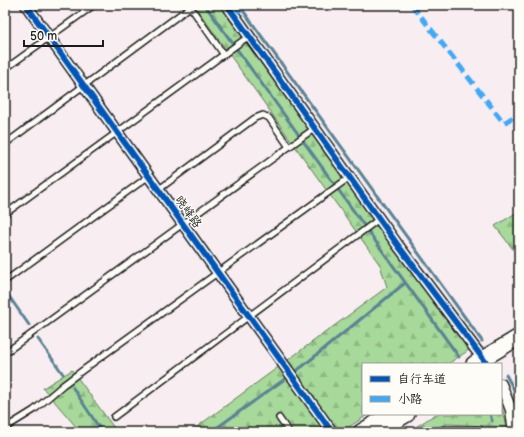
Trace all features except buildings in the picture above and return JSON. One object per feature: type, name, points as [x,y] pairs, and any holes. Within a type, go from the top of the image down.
[{"type":"main road","points":[[483,363],[519,337]]},
{"type":"main road","points":[[483,363],[519,346]]},
{"type":"main road","points":[[361,432],[389,415]]},
{"type":"main road","points":[[377,432],[405,415]]},
{"type":"street","name":"晓峰路","points":[[26,5],[332,432]]},
{"type":"street","points":[[227,5],[483,363]]},
{"type":"street","points":[[502,387],[511,410],[514,432]]},
{"type":"street","points":[[444,432],[479,432]]},
{"type":"lane","points":[[5,69],[94,5]]},
{"type":"lane","points":[[5,144],[189,6],[224,55]]},
{"type":"lane","points":[[5,214],[249,36]]},
{"type":"lane","points":[[158,190],[255,118],[263,115],[269,118],[289,147]]},
{"type":"lane","points":[[5,353],[315,128]]},
{"type":"lane","points":[[5,281],[149,176]]},
{"type":"lane","points":[[5,428],[34,410],[78,374],[350,177]]},
{"type":"lane","points":[[114,417],[379,219]]},
{"type":"lane","points":[[279,418],[289,432]]},
{"type":"green space","points":[[194,5],[219,5],[469,350],[450,363],[362,363],[362,415],[367,415],[341,432],[190,432],[387,287],[380,265]]},
{"type":"green space","points":[[519,211],[519,257],[495,226]]},
{"type":"green space","points":[[72,370],[117,432],[73,432],[77,428],[43,388]]},
{"type":"green space","points":[[502,407],[507,427],[448,424],[419,432],[408,432],[434,415],[502,415]]},
{"type":"waterway","points":[[205,5],[459,357]]},
{"type":"waterway","points":[[239,5],[482,341]]},
{"type":"waterway","points":[[211,432],[303,366],[405,283]]},
{"type":"waterway","points":[[6,292],[29,325]]},
{"type":"waterway","points":[[38,339],[63,374]]},
{"type":"waterway","points":[[506,375],[516,393],[519,402]]},
{"type":"waterway","points":[[73,388],[102,432]]},
{"type":"waterway","points":[[490,415],[492,421]]},
{"type":"marked path","points":[[233,14],[248,5]]},
{"type":"marked path","points":[[412,5],[504,123],[519,113]]},
{"type":"cycle path","points":[[26,5],[332,432]]},
{"type":"cycle path","points":[[227,5],[397,244],[486,363]]}]
